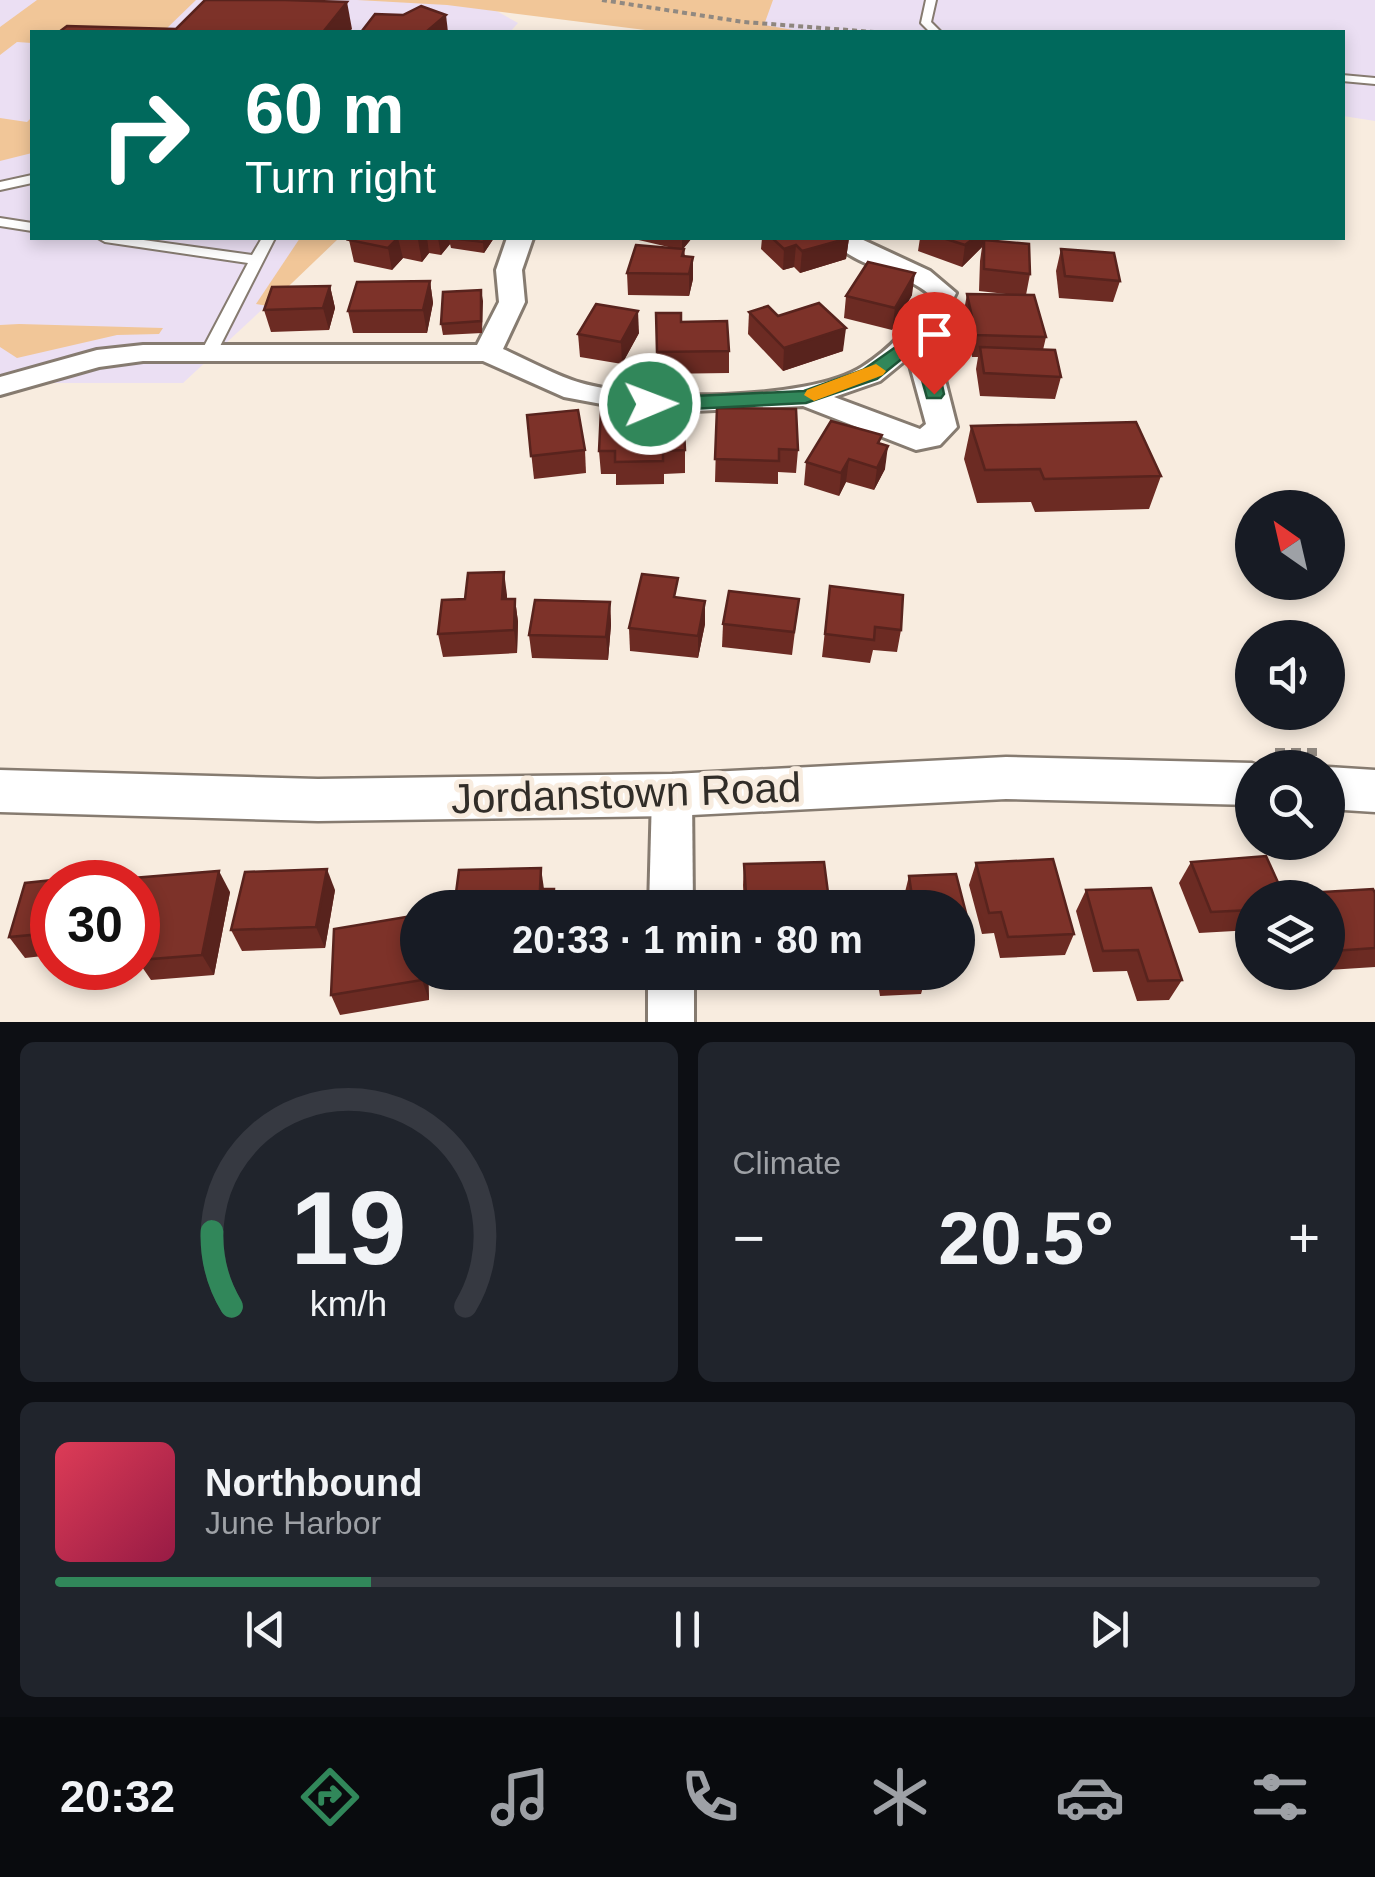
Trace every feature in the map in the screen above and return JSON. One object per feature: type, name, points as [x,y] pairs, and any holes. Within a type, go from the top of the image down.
[{"type":"street","points":[[487,353],[512,302],[509,270],[523,240]]},
{"type":"street","points":[[0,386],[97,359],[144,354],[487,353],[574,391],[650,404],[806,397],[870,375],[922,331],[943,293],[934,283],[863,254],[846,240]]},
{"type":"street","points":[[806,397],[916,440],[929,438],[942,427],[926,360],[910,343]]},
{"type":"street","name":"Jordanstown Road","points":[[0,791],[318,800],[672,794],[1006,778],[1235,784]]},
{"type":"street","points":[[1345,789],[1375,791]]},
{"type":"street","points":[[671,890],[672,794]]},
{"type":"street","points":[[671,990],[671,1022]]},
{"type":"lane","points":[[931,0],[926,23],[934,30]]},
{"type":"lane","points":[[1345,78],[1375,81]]},
{"type":"lane","points":[[0,186],[30,179]]},
{"type":"lane","points":[[0,222],[30,227]]},
{"type":"lane","points":[[119,240],[256,260]]},
{"type":"lane","points":[[208,354],[267,240]]},
{"type":"path","points":[[602,0],[744,22],[848,30]]},
{"type":"shaded area","points":[[0,0],[477,0],[518,23],[512,30],[30,30],[30,240],[337,240],[183,383],[0,383]]},
{"type":"shaded area","points":[[37,0],[196,0],[165,30],[30,30],[30,43],[17,42],[0,55],[0,27]]},
{"type":"shaded area","points":[[357,0],[773,0],[764,25],[793,30],[645,30],[447,5]]},
{"type":"shaded area","points":[[631,0],[1375,0],[1375,121],[1345,116],[1345,30],[787,30]]},
{"type":"shaded area","points":[[0,118],[27,122],[30,119],[30,154],[0,161]]},
{"type":"shaded area","points":[[299,240],[337,240],[268,306],[256,304]]},
{"type":"shaded area","points":[[0,325],[163,328],[159,334],[117,335],[17,358],[0,347]]},
{"type":"building","points":[[205,0],[347,2],[325,30],[62,30],[67,26],[176,29]]},
{"type":"building","points":[[421,6],[446,15],[428,30],[363,30],[375,14],[403,15]]},
{"type":"building","points":[[349,240],[396,240],[388,248]]},
{"type":"building","points":[[774,240],[842,240],[802,251],[796,245],[784,249]]},
{"type":"building","points":[[984,240],[1029,244],[1030,274],[984,269]]},
{"type":"building","points":[[636,245],[684,249],[682,256],[693,257],[689,274],[627,273]]},
{"type":"building","points":[[1061,249],[1114,253],[1120,281],[1065,276]]},
{"type":"building","points":[[868,262],[915,273],[895,308],[846,296]]},
{"type":"building","points":[[430,281],[423,310],[348,311],[357,282]]},
{"type":"building","points":[[330,286],[323,308],[264,310],[272,287]]},
{"type":"building","points":[[481,290],[481,321],[441,324],[443,292]]},
{"type":"building","points":[[967,294],[1034,295],[1046,337],[976,335]]},
{"type":"building","points":[[819,303],[846,328],[784,348],[749,312],[768,306],[778,316]]},
{"type":"building","points":[[596,304],[638,311],[621,342],[578,334]]},
{"type":"building","points":[[656,313],[681,313],[681,322],[727,321],[729,351],[657,352]]},
{"type":"building","points":[[980,347],[1055,350],[1061,377],[984,373]]},
{"type":"building","points":[[683,408],[685,450],[663,451],[663,461],[615,462],[615,451],[599,451],[601,410]]},
{"type":"building","points":[[717,408],[796,409],[798,450],[779,449],[779,461],[715,459]]},
{"type":"building","points":[[578,410],[585,450],[531,456],[527,415]]},
{"type":"building","points":[[831,421],[882,435],[878,443],[888,446],[877,468],[849,459],[841,473],[806,462]]},
{"type":"building","points":[[1136,422],[1161,476],[1044,479],[1040,469],[985,470],[971,426]]},
{"type":"building","points":[[504,572],[502,599],[515,599],[514,630],[438,634],[442,600],[465,599],[468,573]]},
{"type":"building","points":[[642,574],[678,578],[674,597],[705,601],[698,636],[629,628]]},
{"type":"building","points":[[830,586],[903,595],[901,630],[875,627],[874,640],[825,634]]},
{"type":"building","points":[[729,591],[799,599],[794,632],[723,624]]},
{"type":"building","points":[[535,600],[610,602],[606,637],[529,635]]},
{"type":"building","points":[[1053,859],[1074,934],[1008,937],[1001,912],[989,913],[976,863]]},
{"type":"building","points":[[1268,860],[1277,880],[1235,880],[1235,911],[1211,912],[1191,862]]},
{"type":"building","points":[[824,862],[828,890],[746,890],[744,864]]},
{"type":"building","points":[[541,868],[540,889],[554,890],[456,890],[459,870]]},
{"type":"building","points":[[327,869],[316,927],[231,930],[245,872]]},
{"type":"building","points":[[219,871],[202,955],[160,958],[160,876]]},
{"type":"building","points":[[956,874],[960,890],[911,890],[909,876]]},
{"type":"building","points":[[30,882],[30,935],[9,937],[25,883]]},
{"type":"building","points":[[1151,888],[1182,980],[1148,981],[1138,950],[1103,951],[1086,890]]},
{"type":"building","points":[[1373,889],[1375,948],[1345,950],[1345,891]]},
{"type":"building","points":[[400,918],[400,984],[331,995],[334,929]]},
{"type":"slow traffic","points":[[814,395],[876,371]]},
{"type":"route","points":[[650,404],[806,397],[870,375],[910,343],[926,360],[934,394]]}]
